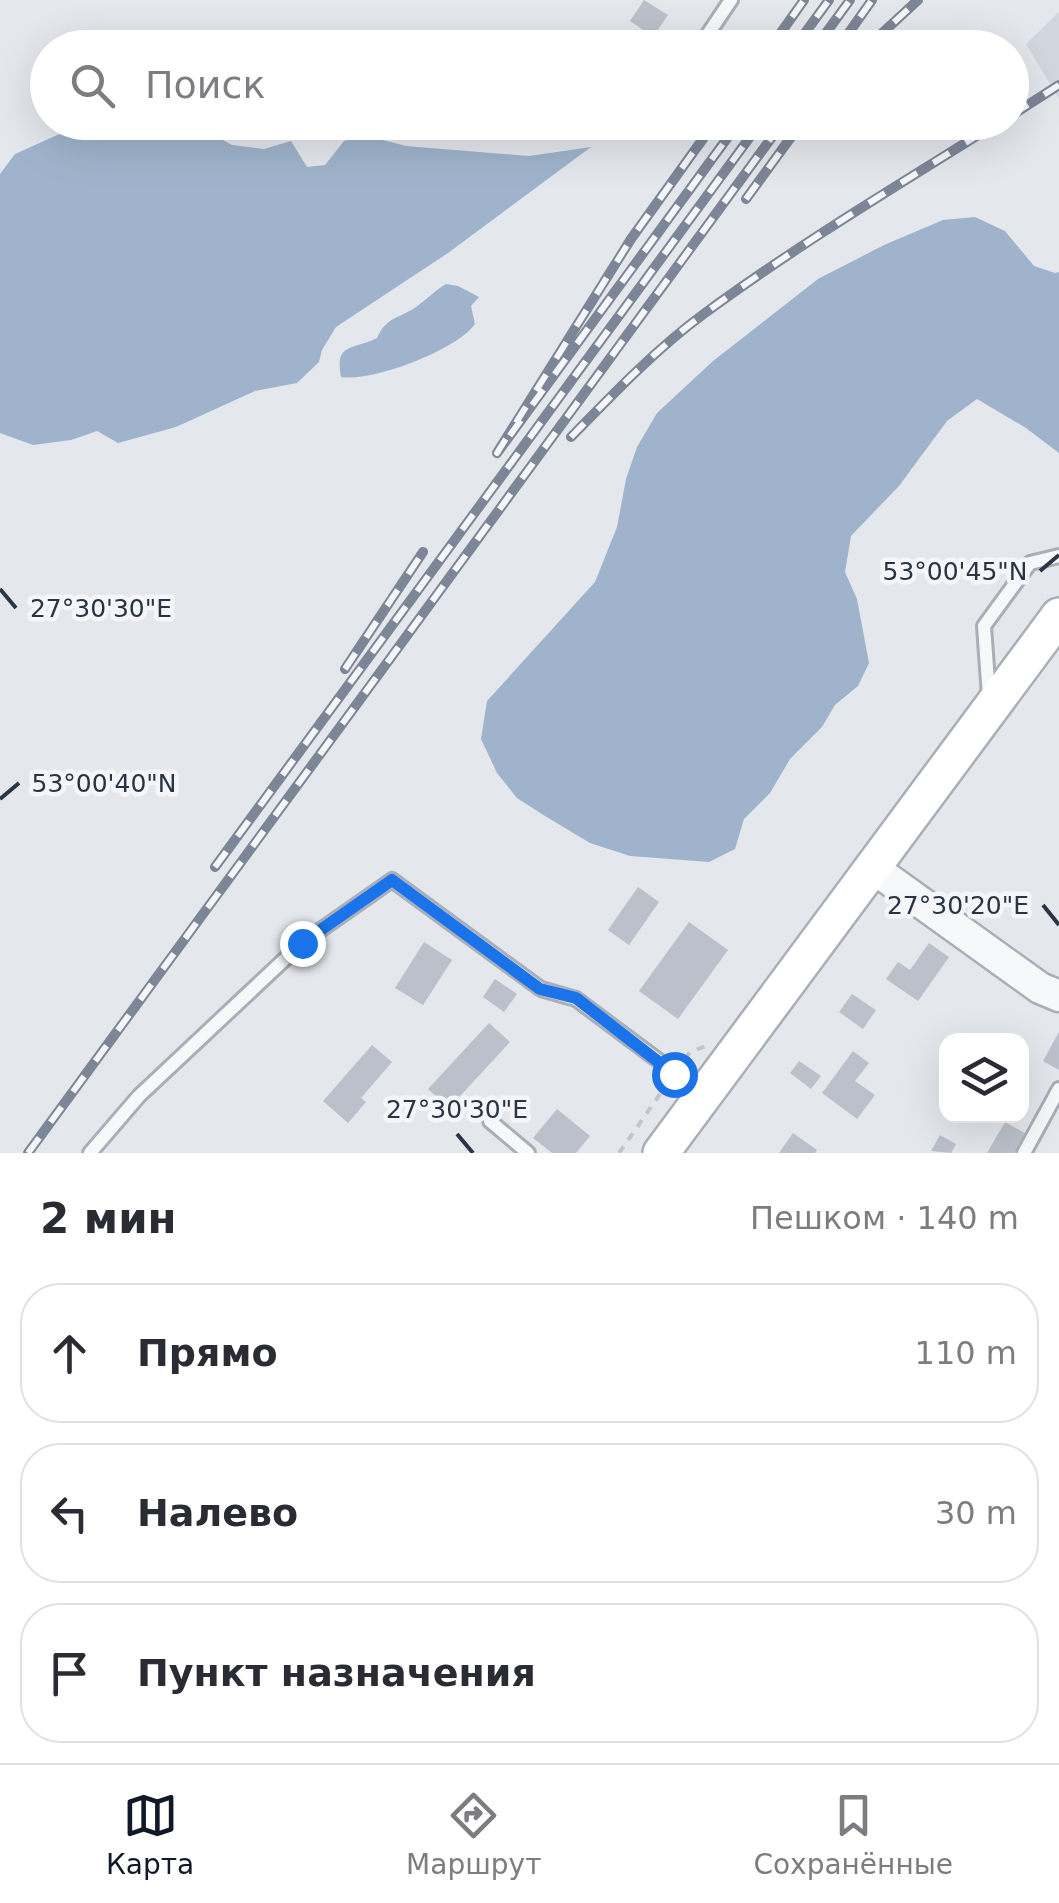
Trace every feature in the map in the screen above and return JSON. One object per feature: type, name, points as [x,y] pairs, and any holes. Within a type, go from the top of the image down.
[{"type":"main road","points":[[661,1153],[1059,616]]},
{"type":"street","points":[[873,868],[1040,988],[1059,996]]},
{"type":"lane","points":[[711,30],[731,0]]},
{"type":"lane","points":[[990,708],[984,626],[1030,564],[1059,556]]},
{"type":"lane","points":[[90,1153],[139,1096],[302,943],[392,880],[540,989],[576,998],[704,1094]]},
{"type":"lane","points":[[1024,1153],[1059,1089]]},
{"type":"lane","points":[[490,1122],[528,1153]]},
{"type":"shaded area","points":[[1059,12],[1059,99],[1029,49],[1029,41]]},
{"type":"water","points":[[46,140],[223,140],[264,149],[291,141],[307,167],[325,165],[347,140],[383,140],[406,146],[529,156],[591,147],[448,253],[336,327],[319,362],[297,383],[255,391],[176,427],[118,443],[97,431],[71,440],[33,445],[0,433],[0,174],[15,154]]},
{"type":"water","points":[[975,217],[1005,231],[1034,266],[1059,272],[1059,453],[977,399],[947,421],[899,486],[851,536],[845,572],[857,599],[869,663],[858,686],[835,705],[822,727],[790,759],[770,793],[744,819],[735,849],[709,862],[630,856],[590,843],[517,798],[497,773],[481,739],[487,701],[595,582],[617,527],[637,447],[657,413],[713,361],[818,279],[943,220]]},
{"type":"water","points":[[446,284],[479,297],[471,306],[475,324],[465,334],[433,354],[393,369],[341,377],[343,352],[377,338],[388,323]]},
{"type":"building","points":[[644,0],[668,15],[658,30],[643,30],[630,21]]},
{"type":"building","points":[[638,887],[659,902],[629,945],[608,930]]},
{"type":"building","points":[[689,922],[728,950],[678,1019],[639,991]]},
{"type":"building","points":[[424,942],[452,960],[423,1005],[395,988]]},
{"type":"building","points":[[929,943],[949,957],[918,1001],[886,979],[898,962],[910,970]]},
{"type":"building","points":[[495,979],[517,994],[504,1012],[483,997]]},
{"type":"building","points":[[852,994],[876,1010],[863,1029],[839,1012]]},
{"type":"building","points":[[489,1023],[510,1042],[449,1108],[428,1089]]},
{"type":"building","points":[[1059,1032],[1059,1070],[1043,1061]]},
{"type":"building","points":[[372,1045],[392,1062],[361,1098],[366,1102],[348,1123],[323,1101]]},
{"type":"building","points":[[853,1051],[869,1063],[855,1081],[875,1095],[857,1119],[822,1093]]},
{"type":"building","points":[[799,1061],[821,1076],[811,1089],[790,1073]]},
{"type":"building","points":[[557,1109],[590,1136],[576,1153],[552,1153],[533,1138]]},
{"type":"building","points":[[1004,1123],[1025,1133],[1014,1153],[987,1153]]},
{"type":"building","points":[[793,1133],[817,1150],[815,1153],[779,1153]]},
{"type":"building","points":[[940,1135],[956,1144],[951,1153],[931,1151]]},
{"type":"railway","points":[[783,30],[804,0]]},
{"type":"railway","points":[[807,30],[829,0]]},
{"type":"railway","points":[[828,30],[850,0]]},
{"type":"railway","points":[[851,30],[872,0]]},
{"type":"railway","points":[[886,30],[918,0]]},
{"type":"railway","points":[[1029,104],[1059,85]]},
{"type":"railway","points":[[702,140],[631,239],[497,453],[726,140]]},
{"type":"railway","points":[[215,867],[748,140]]},
{"type":"railway","points":[[28,1153],[770,140]]},
{"type":"railway","points":[[746,199],[789,140]]},
{"type":"railway","points":[[571,437],[652,356],[705,313],[813,239],[970,140]]},
{"type":"railway","points":[[345,669],[423,552]]},
{"type":"route","points":[[302,943],[392,880],[540,989],[576,998],[674,1074]]}]
